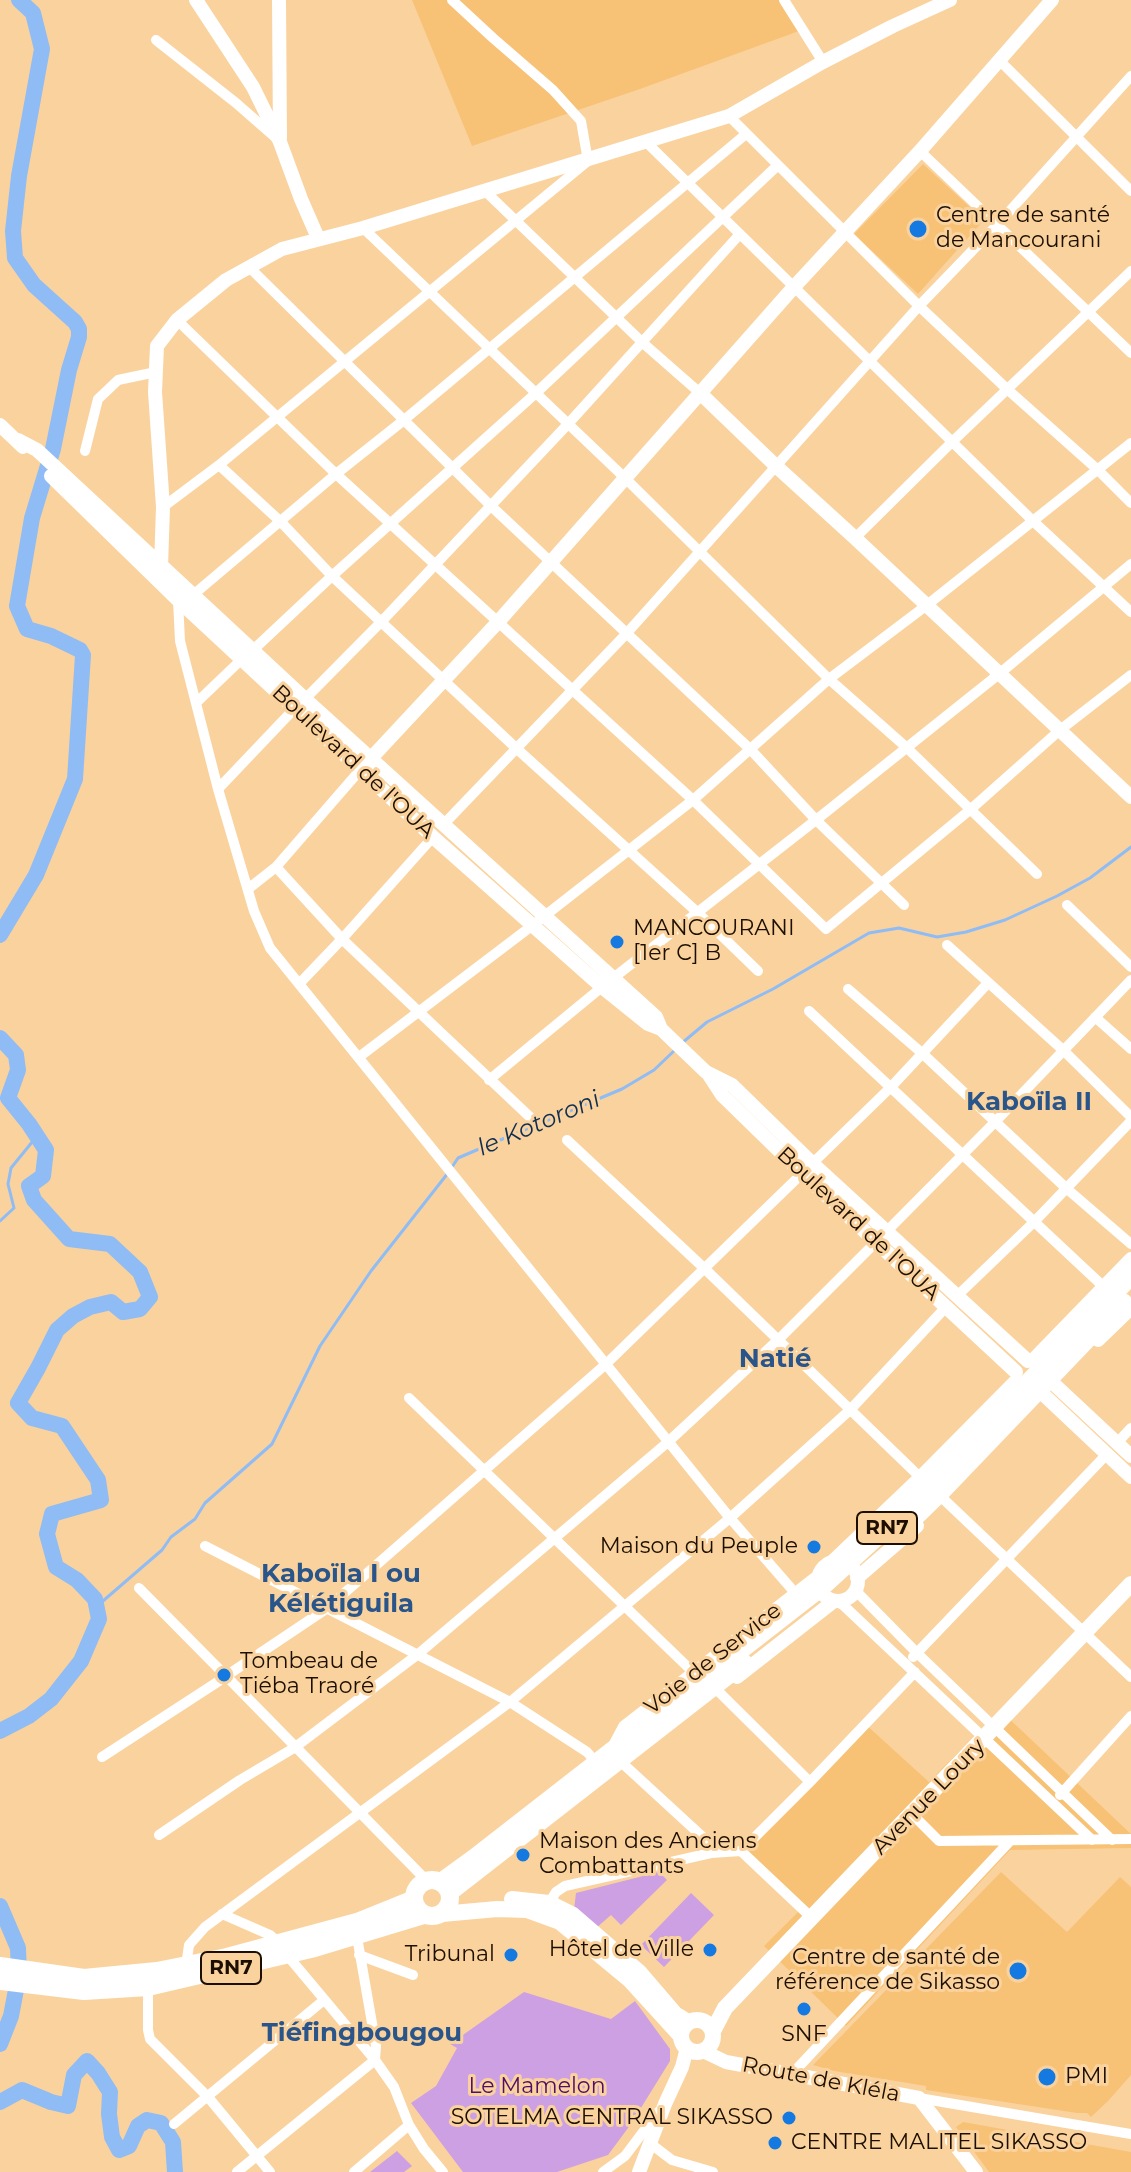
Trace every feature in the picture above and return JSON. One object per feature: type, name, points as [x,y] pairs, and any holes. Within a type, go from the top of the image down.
[{"type":"highway","name":"RN7","points":[[3,1974],[84,1991],[148,1987],[282,1948],[435,1898],[474,1858],[596,1762],[619,1755],[822,1587],[893,1522],[1131,1276]]},
{"type":"highway","name":"RN7","points":[[35,1979],[146,1972],[282,1948],[358,1946],[406,1919],[835,1591],[890,1542],[1130,1306]]},
{"type":"main road","points":[[196,0],[253,87],[280,142],[318,238]]},
{"type":"main road","points":[[279,0],[280,142]]},
{"type":"main road","points":[[157,571],[163,507],[155,392],[157,346],[177,320],[226,280],[282,249],[363,228],[729,116],[823,62],[950,0]]},
{"type":"main road","points":[[539,921],[443,825],[365,764],[498,622],[1052,0]]},
{"type":"main road","points":[[700,393],[1131,797]]},
{"type":"main road","points":[[0,425],[36,455],[157,571],[193,595],[247,655]]},
{"type":"main road","name":"Boulevard de l'OUA","points":[[157,571],[178,600],[247,655],[300,703],[365,764],[433,837],[539,921],[648,1024],[666,1034],[706,1072],[732,1085],[808,1169],[882,1237],[946,1307],[1024,1368]]},
{"type":"main road","points":[[882,1237],[958,1295],[1024,1368]]},
{"type":"main road","points":[[1130,1306],[945,1500],[856,1584],[847,1599],[834,1601],[820,1590],[818,1577],[826,1566],[920,1478],[1131,1259]]},
{"type":"main road","points":[[1041,1360],[1052,1367],[1055,1372],[1049,1390],[1034,1399],[1023,1394],[1018,1389],[1024,1368],[1041,1360]]},
{"type":"main road","points":[[1049,1390],[1112,1448],[1131,1477]]},
{"type":"main road","points":[[1112,1448],[1131,1456]]},
{"type":"main road","points":[[832,1562],[845,1563],[855,1572],[856,1584]]},
{"type":"main road","name":"Voie de Service","points":[[818,1577],[625,1727],[619,1755],[636,1755],[834,1601]]},
{"type":"main road","name":"Avenue Loury","points":[[698,2038],[1130,1586]]},
{"type":"main road","points":[[435,1898],[497,1898],[549,1903],[573,1915],[639,1972],[698,2038]]},
{"type":"main road","points":[[435,1898],[497,1909],[527,1910],[560,1922],[698,2038]]},
{"type":"main road","points":[[642,2169],[665,2104],[698,2038]]},
{"type":"main road","name":"Route de Kléla","points":[[698,2038],[726,2062],[919,2098],[976,2172]]},
{"type":"street","points":[[163,507],[219,465],[588,161],[581,121],[553,90],[452,0]]},
{"type":"street","points":[[784,0],[823,62]]},
{"type":"street","points":[[156,40],[280,142]]},
{"type":"street","points":[[999,60],[1131,191]]},
{"type":"street","points":[[443,825],[627,633],[919,306],[998,224],[1131,76]]},
{"type":"street","points":[[729,116],[919,306],[1131,503]]},
{"type":"street","points":[[193,595],[746,134]]},
{"type":"street","points":[[646,142],[1033,521],[1131,612]]},
{"type":"street","points":[[920,151],[1131,353]]},
{"type":"street","points":[[196,703],[536,393],[777,166]]},
{"type":"street","points":[[485,191],[643,343],[700,393]]},
{"type":"street","points":[[363,228],[626,479],[829,679],[906,747],[1037,874]]},
{"type":"street","points":[[218,789],[568,424],[740,234]]},
{"type":"street","points":[[249,267],[490,505],[751,750],[816,820],[904,905]]},
{"type":"street","points":[[855,538],[1131,271]]},
{"type":"street","points":[[177,320],[336,474],[693,800],[826,929],[971,809],[1060,730],[1131,675]]},
{"type":"street","points":[[85,451],[98,399],[118,380],[156,372]]},
{"type":"street","points":[[359,1057],[693,800],[829,679],[1131,443]]},
{"type":"street","points":[[219,465],[281,522],[332,576],[758,971]]},
{"type":"street","points":[[489,1080],[999,674],[1131,564]]},
{"type":"street","points":[[178,600],[180,641],[218,789],[254,911],[270,948],[668,1442],[796,1594]]},
{"type":"street","points":[[248,889],[276,867],[365,764]]},
{"type":"street","points":[[299,984],[433,837]]},
{"type":"street","points":[[276,867],[342,939],[532,1119]]},
{"type":"street","points":[[1067,905],[1131,967]]},
{"type":"street","points":[[947,945],[1064,1051],[1131,1119],[1034,1222],[958,1295]]},
{"type":"street","points":[[159,1835],[294,1748],[417,1655],[668,1442],[778,1340],[882,1237],[1131,980]]},
{"type":"street","points":[[102,1757],[326,1609],[485,1471],[606,1364],[705,1269],[891,1087],[988,983]]},
{"type":"street","points":[[848,989],[1131,1244]]},
{"type":"street","points":[[809,1011],[1105,1288]]},
{"type":"street","points":[[1095,1017],[1131,1049]]},
{"type":"street","points":[[567,1140],[1131,1677]]},
{"type":"street","points":[[186,1966],[189,1945],[205,1927],[510,1702],[730,1518],[850,1410],[946,1307]]},
{"type":"street","points":[[409,1398],[694,1673]]},
{"type":"street","points":[[549,1903],[556,1892],[565,1886],[711,1853],[741,1851],[810,1782],[910,1668],[917,1653],[1131,1428]]},
{"type":"street","points":[[205,1546],[510,1702],[587,1752],[596,1762]]},
{"type":"street","points":[[856,1584],[1053,1802],[1092,1840]]},
{"type":"street","points":[[139,1588],[360,1812],[435,1898]]},
{"type":"street","points":[[834,1601],[843,1605],[910,1668],[1063,1792],[1112,1840]]},
{"type":"street","points":[[719,1692],[810,1782]]},
{"type":"street","points":[[1053,1802],[1131,1716]]},
{"type":"street","points":[[619,1755],[706,1840],[711,1853]]},
{"type":"street","points":[[912,1814],[939,1841],[1131,1839]]},
{"type":"street","points":[[791,2075],[1010,1841]]},
{"type":"street","points":[[741,1851],[813,1919]]},
{"type":"street","points":[[222,1914],[270,1935],[282,1948],[375,2060],[394,2087],[409,2125],[443,2172]]},
{"type":"street","points":[[358,1946],[413,1975]]},
{"type":"street","points":[[237,2172],[375,2060],[376,2046],[358,1946]]},
{"type":"street","points":[[148,1987],[150,2039],[208,2097],[270,2172]]},
{"type":"street","points":[[174,2124],[324,2000]]},
{"type":"street","points":[[919,2098],[1131,2134]]},
{"type":"street","points":[[603,2172],[625,2156],[665,2104]]},
{"type":"street","points":[[354,2172],[409,2125]]},
{"type":"street","points":[[651,2144],[672,2160],[713,2172]]},
{"type":"shaded area","points":[[412,0],[780,0],[799,31],[472,146]]},
{"type":"shaded area","name":"Centre de santé de Mancourani","points":[[923,164],[984,220],[918,294],[854,234]]},
{"type":"shaded area","points":[[1000,1710],[1131,1834],[1131,1848],[1010,1850],[846,2026],[764,1946],[798,1912],[741,1851],[863,1722],[929,1782]]},
{"type":"shaded area","name":"Centre de santé de référence de Sikasso","points":[[1001,1872],[1067,1932],[1120,1877],[1131,1887],[1131,2075],[1108,2101],[1091,2117],[1087,2113],[926,2090],[926,2086],[813,2065]]},
{"type":"shaded area","points":[[963,2122],[1131,2152],[1131,2172],[989,2172],[956,2127]]},
{"type":"green space","points":[[659,1872],[667,1880],[621,1925],[611,1915],[595,1929],[574,1910],[576,1893]]},
{"type":"green space","points":[[691,1893],[714,1915],[664,1967],[641,1945]]},
{"type":"green space","name":"Le Mamelon","points":[[524,1992],[611,2019],[635,2001],[670,2049],[670,2061],[608,2155],[557,2172],[463,2172],[411,2103],[436,2086],[457,2048],[450,2044]]},
{"type":"green space","points":[[397,2151],[412,2166],[404,2172],[370,2172]]},
{"type":"waterway","points":[[0,935],[36,875],[75,779],[83,655],[80,650],[51,636],[27,629],[17,606],[32,518],[53,449],[79,337],[75,322],[34,285],[15,258],[13,231],[19,176],[42,49],[33,13],[19,0]]},
{"type":"waterway","name":"le Kotoroni","points":[[682,1043],[707,1022],[773,989],[869,933],[899,928],[937,937],[1005,920],[1090,878],[1131,847]]},
{"type":"waterway","points":[[0,1038],[16,1055],[18,1070],[8,1098],[46,1150],[43,1176],[29,1186],[34,1200],[69,1239],[110,1244],[140,1272],[150,1297],[140,1309],[123,1312],[111,1302],[90,1307],[73,1316],[57,1330],[18,1403],[32,1418],[62,1426],[98,1480],[101,1500],[52,1514],[47,1534],[56,1567],[77,1580],[95,1599],[99,1619],[81,1661],[51,1699],[29,1716],[0,1731]]},
{"type":"waterway","name":"le Kotoroni","points":[[452,1167],[458,1158],[622,1089],[654,1070],[676,1049]]},
{"type":"waterway","points":[[0,1221],[14,1208],[8,1184],[11,1168],[37,1136]]},
{"type":"waterway","name":"le Kotoroni","points":[[96,1607],[162,1550],[171,1537],[195,1519],[205,1503],[272,1444],[320,1346],[371,1271],[448,1173]]},
{"type":"waterway","points":[[0,1906],[18,1948],[19,1974],[11,2016],[0,2044]]},
{"type":"waterway","points":[[0,2102],[22,2090],[68,2106],[74,2075],[87,2061],[110,2092],[112,2137],[119,2150],[129,2146],[138,2126],[147,2120],[161,2123],[173,2142],[175,2172]]},
{"type":"place","name":"Centre de santé de Mancourani","points":[[918,229]]},
{"type":"place","name":"MANCOURANI [1er C] B","points":[[617,942]]},
{"type":"place","name":"Maison du Peuple","points":[[814,1547]]},
{"type":"place","name":"Tombeau de Tiéba Traoré","points":[[224,1675]]},
{"type":"place","name":"Maison des Anciens Combattants","points":[[523,1855]]},
{"type":"place","name":"Hôtel de Ville","points":[[710,1950]]},
{"type":"place","name":"Tribunal","points":[[511,1955]]},
{"type":"place","name":"Centre de santé de référence de Sikasso","points":[[1018,1971]]},
{"type":"place","name":"SNF","points":[[804,2009]]},
{"type":"place","name":"PMI","points":[[1047,2077]]},
{"type":"place","name":"SOTELMA CENTRAL SIKASSO","points":[[789,2118]]},
{"type":"place","name":"CENTRE MALITEL SIKASSO","points":[[775,2143]]},
{"type":"district","name":"Kaboïla II","points":[[1029,1102]]},
{"type":"district","name":"Natié","points":[[775,1359]]},
{"type":"district","name":"Kaboïla I ou Kélétiguila","points":[[341,1589]]},
{"type":"district","name":"Tiéfingbougou","points":[[362,2033]]}]
